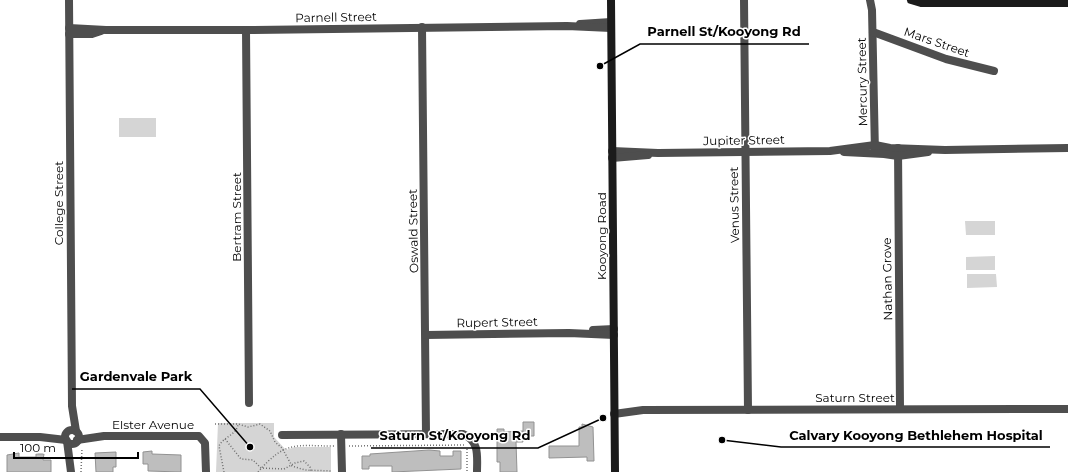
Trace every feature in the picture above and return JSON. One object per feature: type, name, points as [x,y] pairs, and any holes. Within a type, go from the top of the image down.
[{"type":"street","name":"College Street","points":[[69,0],[73,438],[71,470]]},
{"type":"street","name":"Kooyong Road","points":[[611,0],[615,472]]},
{"type":"street","name":"Venus Street","points":[[744,0],[748,410]]},
{"type":"street","name":"Mercury Street","points":[[870,0],[873,32],[875,149]]},
{"type":"street","name":"Mercury Street","points":[[872,10],[876,0]]},
{"type":"street","points":[[911,0],[922,3],[1006,1],[1068,3]]},
{"type":"street","name":"Parnell Street","points":[[69,31],[92,34],[106,30],[246,30],[567,26],[589,22],[611,25]]},
{"type":"street","name":"Oswald Street","points":[[422,27],[426,434]]},
{"type":"street","name":"Bertram Street","points":[[246,30],[249,403]]},
{"type":"street","name":"Mars Street","points":[[873,32],[946,59],[994,71]]},
{"type":"street","name":"Jupiter Street","points":[[612,154],[745,151],[830,151],[854,154],[875,149],[898,152],[1068,148]]},
{"type":"street","name":"Nathan Grove","points":[[898,152],[900,409]]},
{"type":"street","name":"Rupert Street","points":[[426,335],[614,332]]},
{"type":"street","name":"Saturn Street","points":[[614,411],[1068,409]]},
{"type":"street","points":[[341,434],[342,472]]},
{"type":"street","points":[[282,435],[463,434],[472,439],[477,448],[478,472]]},
{"type":"street","name":"Elster Avenue","points":[[0,437],[202,437],[206,443],[206,472]]},
{"type":"path","points":[[215,424],[238,424],[248,427],[260,424],[270,430],[275,442],[283,450],[292,466],[311,471],[332,471]]},
{"type":"path","points":[[224,472],[219,446],[225,439],[235,432],[238,424]]},
{"type":"path","points":[[73,438],[81,472]]},
{"type":"path","points":[[225,439],[241,459],[253,460],[262,468],[284,469],[300,461],[304,461],[310,467],[311,471]]},
{"type":"path","points":[[347,446],[467,445],[467,472]]},
{"type":"path","points":[[258,472],[272,456],[294,446],[336,446]]},
{"type":"shaded area","points":[[119,118],[156,118],[156,137],[119,137]]},
{"type":"shaded area","points":[[965,221],[995,221],[995,235],[966,235]]},
{"type":"shaded area","points":[[995,256],[995,270],[966,270],[966,257]]},
{"type":"shaded area","points":[[967,274],[996,274],[997,287],[967,288]]},
{"type":"shaded area","points":[[218,423],[274,423],[274,437],[286,450],[295,447],[331,447],[331,472],[216,472]]},
{"type":"building","points":[[523,422],[534,422],[534,436],[523,436],[523,442],[516,442],[517,472],[500,472],[500,462],[497,462],[497,429],[504,429],[504,432],[523,431]]},
{"type":"building","points":[[582,424],[593,427],[594,461],[587,461],[587,457],[549,458],[549,446],[579,446],[579,427],[582,427]]},
{"type":"building","points":[[429,450],[440,451],[440,456],[453,456],[453,451],[461,451],[461,469],[392,472],[392,466],[369,466],[369,469],[362,469],[362,456],[370,456],[370,454]]},
{"type":"building","points":[[152,451],[152,454],[181,455],[181,472],[148,471],[148,464],[143,464],[143,452]]},
{"type":"building","points":[[116,452],[116,467],[113,467],[113,472],[96,472],[95,453]]},
{"type":"building","points":[[19,453],[19,457],[36,457],[36,454],[44,454],[43,460],[51,460],[51,472],[7,472],[7,455]]},
{"type":"place","name":"Parnell St/Kooyong Rd","points":[[600,66]]},
{"type":"place","name":"Saturn St/Kooyong Rd","points":[[603,418]]},
{"type":"place","name":"Calvary Kooyong Bethlehem Hospital","points":[[722,440]]},
{"type":"place","name":"Gardenvale Park","points":[[250,447]]}]
